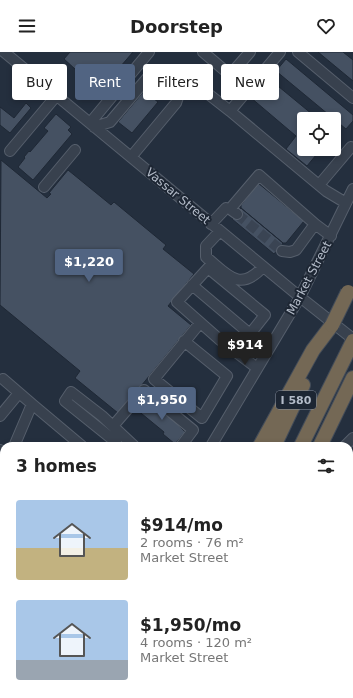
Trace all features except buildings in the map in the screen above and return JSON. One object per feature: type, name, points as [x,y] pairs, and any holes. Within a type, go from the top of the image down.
[{"type":"highway","points":[[262,442],[332,325],[351,287]]},
{"type":"highway","name":"I 580","points":[[303,442],[353,340]]},
{"type":"highway","name":"I 580","points":[[276,442],[316,352]]},
{"type":"highway","points":[[322,442],[353,379]]},
{"type":"street","name":"Vassar Street","points":[[4,52],[18,64]]},
{"type":"street","points":[[92,125],[148,52]]},
{"type":"street","points":[[203,52],[230,75],[250,52]]},
{"type":"street","points":[[230,111],[280,52]]},
{"type":"street","points":[[298,52],[353,98]]},
{"type":"street","points":[[92,125],[110,122],[148,76],[156,76],[175,91],[178,97],[176,103],[131,157]]},
{"type":"street","points":[[213,98],[319,185],[346,203]]},
{"type":"street","points":[[10,151],[54,100]]},
{"type":"street","name":"Vassar Street","points":[[62,100],[300,298],[353,340]]},
{"type":"street","points":[[319,185],[351,148]]},
{"type":"street","points":[[44,187],[75,150]]},
{"type":"street","points":[[211,224],[223,210],[234,211],[259,175],[330,236]]},
{"type":"street","name":"Market Street","points":[[213,442],[300,298],[353,189]]},
{"type":"street","points":[[282,250],[290,252],[296,250],[315,224]]},
{"type":"street","points":[[220,231],[206,246],[206,257],[233,280],[240,280],[254,276],[263,267]]},
{"type":"street","points":[[192,285],[250,334],[264,315],[208,268],[192,285],[177,302],[257,368]]},
{"type":"street","points":[[184,341],[227,376],[202,418],[154,379],[184,341],[200,322]]},
{"type":"street","points":[[1,380],[19,393],[77,442]]},
{"type":"street","points":[[113,426],[144,390],[193,430],[184,442]]},
{"type":"street","points":[[113,442],[65,401],[71,392],[113,426],[130,442]]},
{"type":"street","points":[[0,416],[19,393]]},
{"type":"street","points":[[16,442],[32,404]]},
{"type":"tunnel","points":[[237,214],[282,251]]}]
